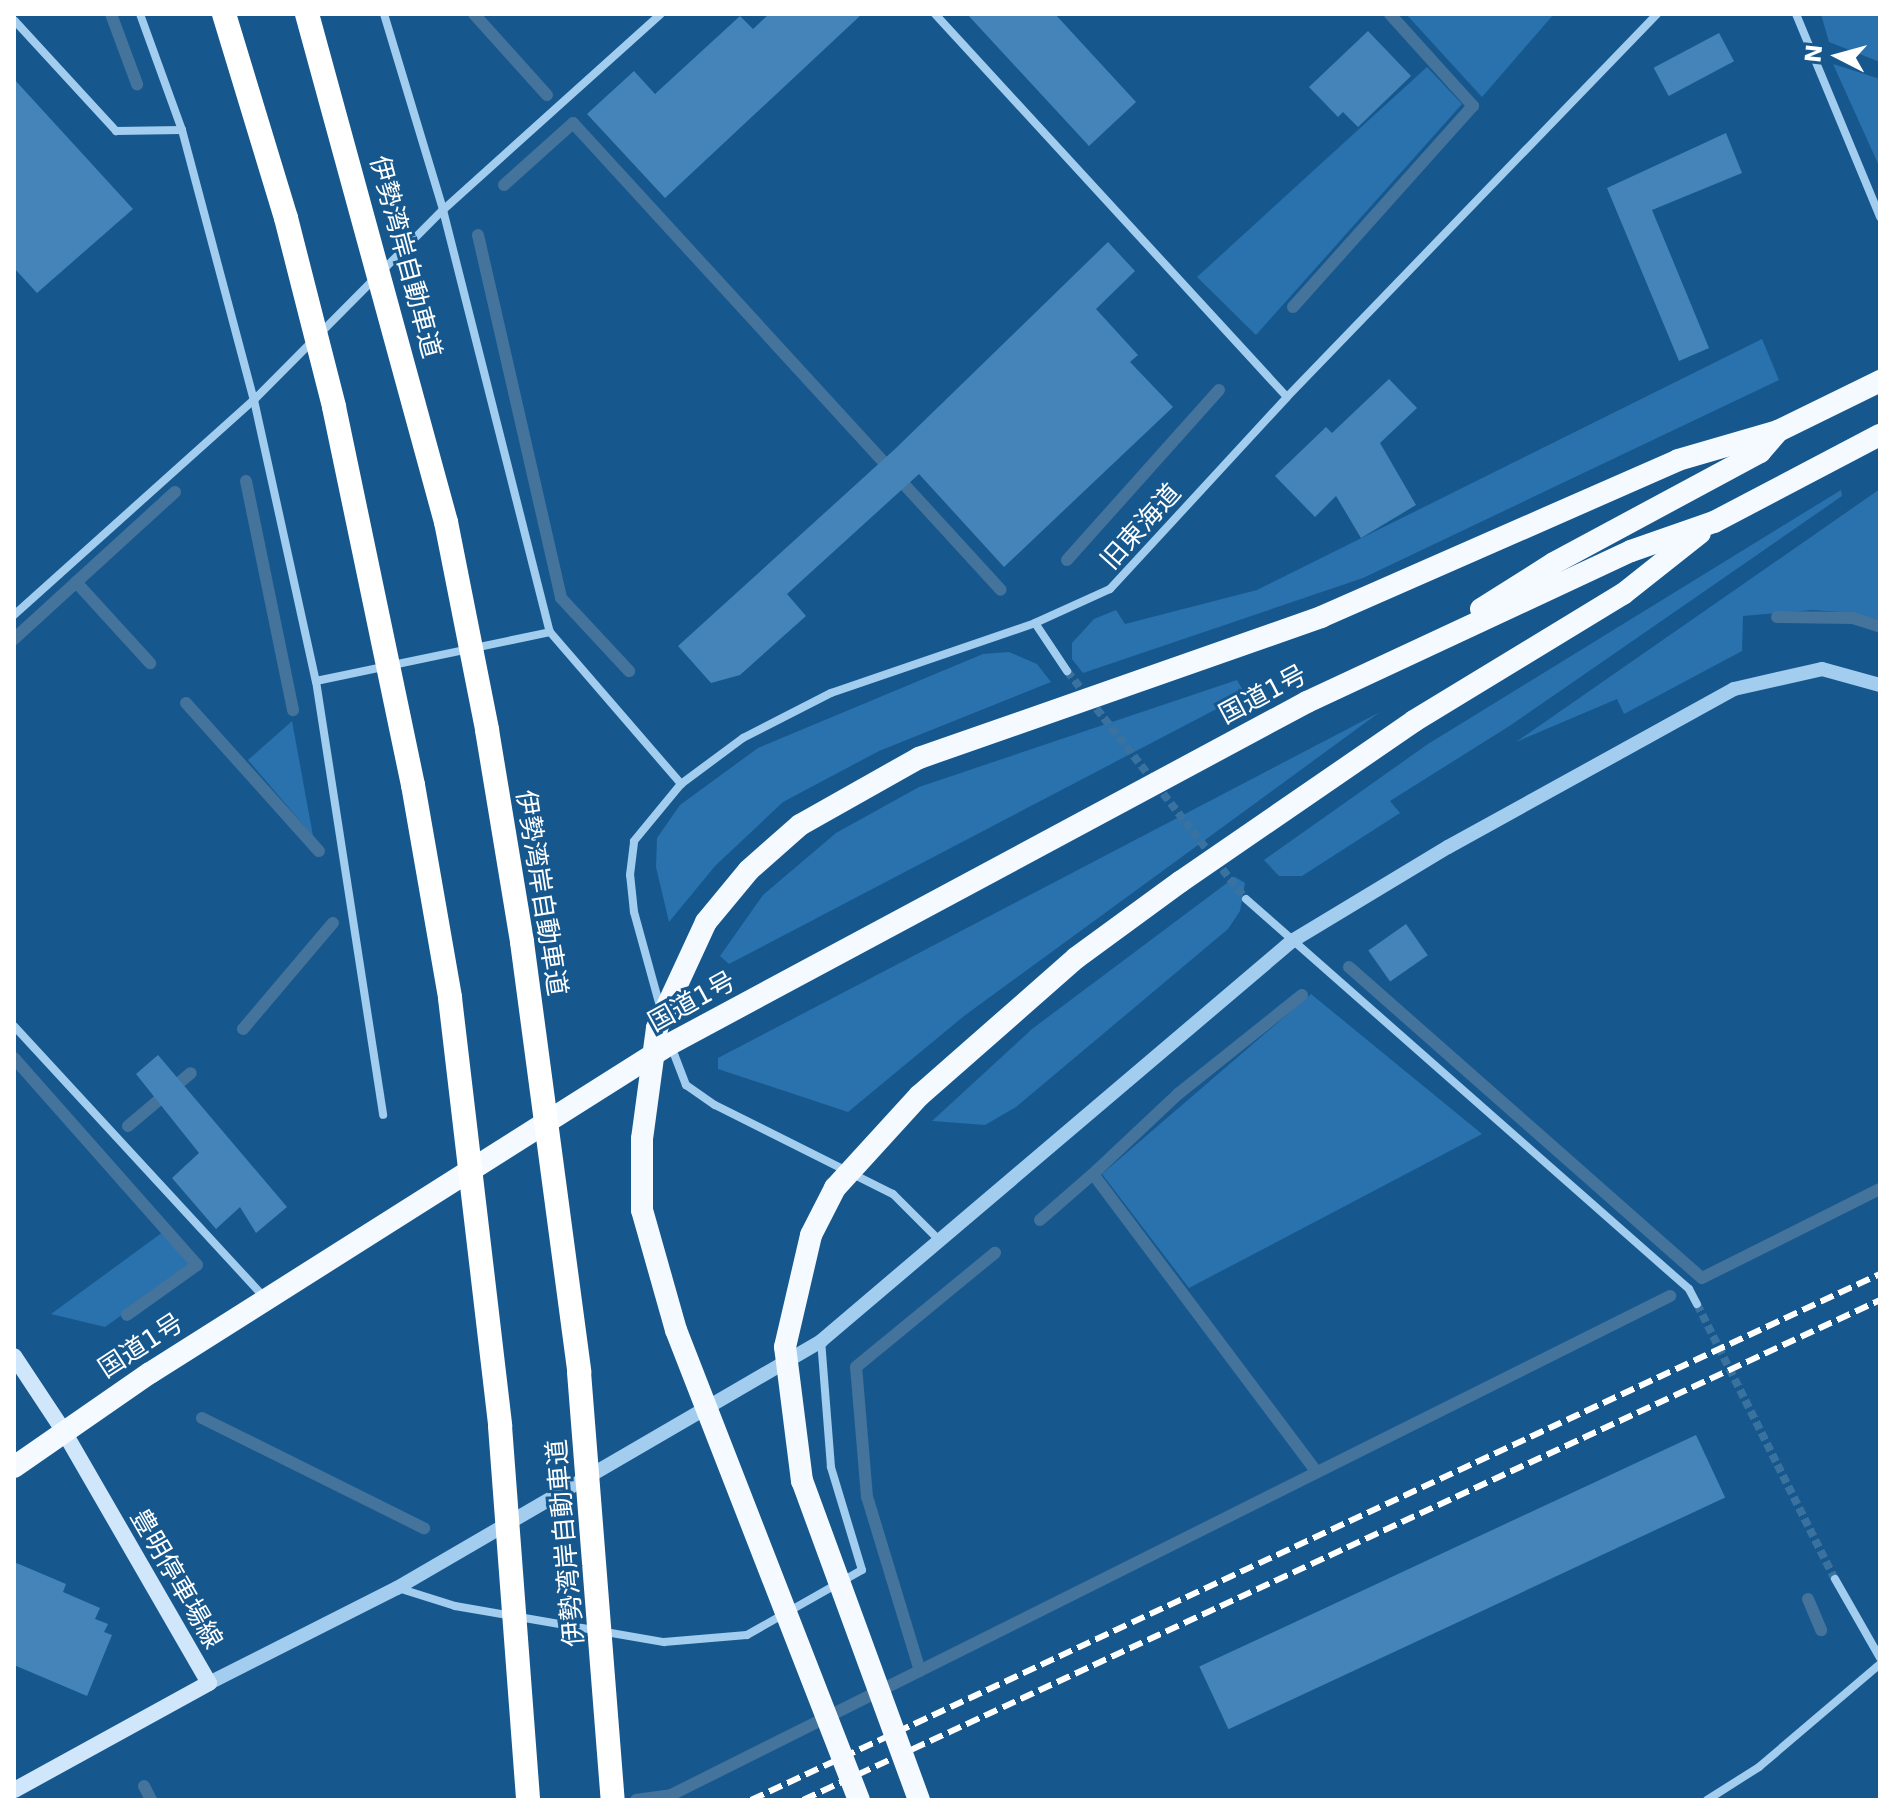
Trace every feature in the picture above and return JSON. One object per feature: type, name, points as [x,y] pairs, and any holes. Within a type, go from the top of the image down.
[{"type":"highway","points":[[224,14],[286,218],[334,407],[413,785],[450,998],[500,1426],[528,1800]]},
{"type":"highway","name":"伊勢湾岸自動車道","points":[[307,14],[442,508],[487,730],[522,942],[579,1372],[613,1800]]},
{"type":"highway","name":"国道1号","points":[[14,1467],[63,1430],[266,1299],[670,1044],[1429,642],[1554,563],[1760,452],[1778,431],[1880,381]]},
{"type":"highway","points":[[859,1800],[676,1330],[642,1210],[642,1139],[657,1028],[706,922],[749,870],[800,825],[852,791],[919,758],[1321,617],[1678,460],[1778,431]]},
{"type":"highway","name":"国道1号","points":[[1429,642],[1561,587],[1631,551],[1714,522],[1880,435]]},
{"type":"highway","points":[[919,1800],[802,1481],[785,1347],[811,1235],[835,1188],[919,1096],[1076,958],[1401,729],[1623,594],[1714,522]]},
{"type":"main road","name":"豊明停車場線","points":[[14,1356],[63,1430],[209,1683],[14,1790]]},
{"type":"street","points":[[140,14],[182,130],[254,400],[316,681],[383,1115]]},
{"type":"street","points":[[384,14],[443,210],[550,632],[681,784]]},
{"type":"street","points":[[14,615],[254,400],[443,210],[661,14]]},
{"type":"street","points":[[935,14],[1287,397]]},
{"type":"street","name":"旧東海道","points":[[940,1241],[893,1194],[715,1105],[686,1085],[670,1044],[634,912],[630,875],[634,841],[681,784],[743,738],[831,693],[1035,623],[1110,589],[1287,397],[1657,14]]},
{"type":"street","points":[[1796,14],[1880,217]]},
{"type":"street","points":[[14,20],[116,131],[182,130]]},
{"type":"street","points":[[1035,623],[1067,671]]},
{"type":"street","points":[[316,681],[550,632]]},
{"type":"street","points":[[209,1683],[397,1588],[821,1341],[1292,941],[1448,847],[1734,689],[1822,669],[1880,685]]},
{"type":"street","points":[[1246,899],[1689,1289],[1697,1304]]},
{"type":"street","points":[[14,1026],[266,1299]]},
{"type":"street","points":[[397,1588],[455,1606],[664,1642],[747,1635],[862,1570],[831,1467],[821,1341]]},
{"type":"street","points":[[1707,1800],[1759,1767],[1880,1661],[1835,1579]]},
{"type":"shaded area","points":[[1406,14],[1554,14],[1482,97]]},
{"type":"shaded area","points":[[1821,14],[1880,14],[1880,62],[1829,42]]},
{"type":"shaded area","points":[[1833,64],[1880,79],[1880,168]]},
{"type":"shaded area","points":[[1427,67],[1462,104],[1256,335],[1197,277]]},
{"type":"shaded area","points":[[1762,339],[1779,380],[1363,578],[1083,673],[1072,659],[1072,643],[1094,619],[1116,610],[1125,624],[1257,590]]},
{"type":"shaded area","points":[[1880,489],[1880,621],[1855,613],[1812,610],[1743,616],[1742,651],[1624,714],[1617,699],[1516,742]]},
{"type":"shaded area","points":[[1841,490],[1842,496],[1511,725],[1390,801],[1400,813],[1302,876],[1279,876],[1264,860],[1428,744]]},
{"type":"shaded area","points":[[1009,652],[1037,664],[1051,682],[879,751],[783,802],[715,866],[669,922],[656,867],[657,838],[680,805],[758,748],[983,654]]},
{"type":"shaded area","points":[[1237,680],[1245,694],[729,964],[720,956],[763,895],[836,833],[919,787]]},
{"type":"shaded area","points":[[1380,712],[964,1016],[848,1112],[718,1069],[718,1058]]},
{"type":"shaded area","points":[[292,721],[313,836],[248,760]]},
{"type":"shaded area","points":[[1235,877],[1245,883],[1240,911],[1228,929],[1016,1107],[985,1125],[932,1121],[1032,1029]]},
{"type":"shaded area","points":[[1311,994],[1482,1134],[1189,1288],[1102,1174]]},
{"type":"shaded area","points":[[163,1232],[193,1264],[105,1327],[51,1314]]},
{"type":"building","points":[[769,14],[862,14],[665,198],[587,114],[634,71],[655,94],[740,16],[753,29]]},
{"type":"building","points":[[967,14],[1055,14],[1136,102],[1089,146]]},
{"type":"building","points":[[1368,31],[1411,76],[1358,127],[1343,112],[1338,117],[1309,87]]},
{"type":"building","points":[[1719,33],[1734,61],[1669,96],[1654,68]]},
{"type":"building","points":[[14,79],[133,209],[37,293],[14,268]]},
{"type":"building","points":[[1726,133],[1742,173],[1652,210],[1709,348],[1679,361],[1607,188]]},
{"type":"building","points":[[1108,242],[1135,271],[1096,309],[1138,355],[1130,362],[1173,407],[1004,567],[919,474],[787,594],[806,616],[740,675],[711,683],[678,646],[895,449]]},
{"type":"building","points":[[1389,379],[1417,408],[1380,443],[1416,505],[1361,538],[1336,496],[1315,517],[1275,476],[1326,427],[1332,433]]},
{"type":"building","points":[[1406,924],[1428,955],[1390,982],[1368,950]]},
{"type":"building","points":[[158,1055],[287,1207],[256,1233],[240,1207],[216,1229],[172,1178],[199,1153],[136,1074]]},
{"type":"building","points":[[1696,1435],[1725,1498],[1229,1729],[1199,1667]]},
{"type":"building","points":[[14,1562],[66,1584],[63,1592],[100,1608],[95,1619],[108,1624],[104,1632],[112,1635],[87,1696],[14,1665]]},
{"type":"waterway","points":[[111,14],[137,84]]},
{"type":"waterway","points":[[474,14],[547,95]]},
{"type":"waterway","points":[[1293,307],[1473,106],[1390,14]]},
{"type":"waterway","points":[[504,185],[573,123],[1001,590]]},
{"type":"waterway","points":[[478,235],[561,598],[629,671]]},
{"type":"waterway","points":[[1067,560],[1219,390]]},
{"type":"waterway","points":[[246,481],[293,710]]},
{"type":"waterway","points":[[14,639],[175,492]]},
{"type":"waterway","points":[[76,582],[150,663]]},
{"type":"waterway","points":[[1777,617],[1853,618],[1880,627]]},
{"type":"waterway","points":[[186,703],[319,851]]},
{"type":"waterway","points":[[243,1029],[333,923]]},
{"type":"waterway","points":[[1349,967],[1702,1278],[1880,1189]]},
{"type":"waterway","points":[[1302,995],[1178,1094],[1093,1174],[1317,1472]]},
{"type":"waterway","points":[[14,1058],[197,1265],[127,1315]]},
{"type":"waterway","points":[[128,1126],[191,1073]]},
{"type":"waterway","points":[[1040,1220],[1093,1174]]},
{"type":"waterway","points":[[920,1671],[867,1497],[856,1367],[995,1253]]},
{"type":"waterway","points":[[636,1800],[671,1795],[1670,1296]]},
{"type":"waterway","points":[[202,1418],[424,1528]]},
{"type":"waterway","points":[[1808,1599],[1821,1630]]},
{"type":"waterway","points":[[144,1786],[151,1800]]},
{"type":"tunnel","points":[[1067,671],[1246,899]]},
{"type":"tunnel","points":[[1697,1304],[1835,1579]]},
{"type":"railway","points":[[751,1800],[1880,1274]]},
{"type":"railway","points":[[803,1800],[1880,1300]]}]
